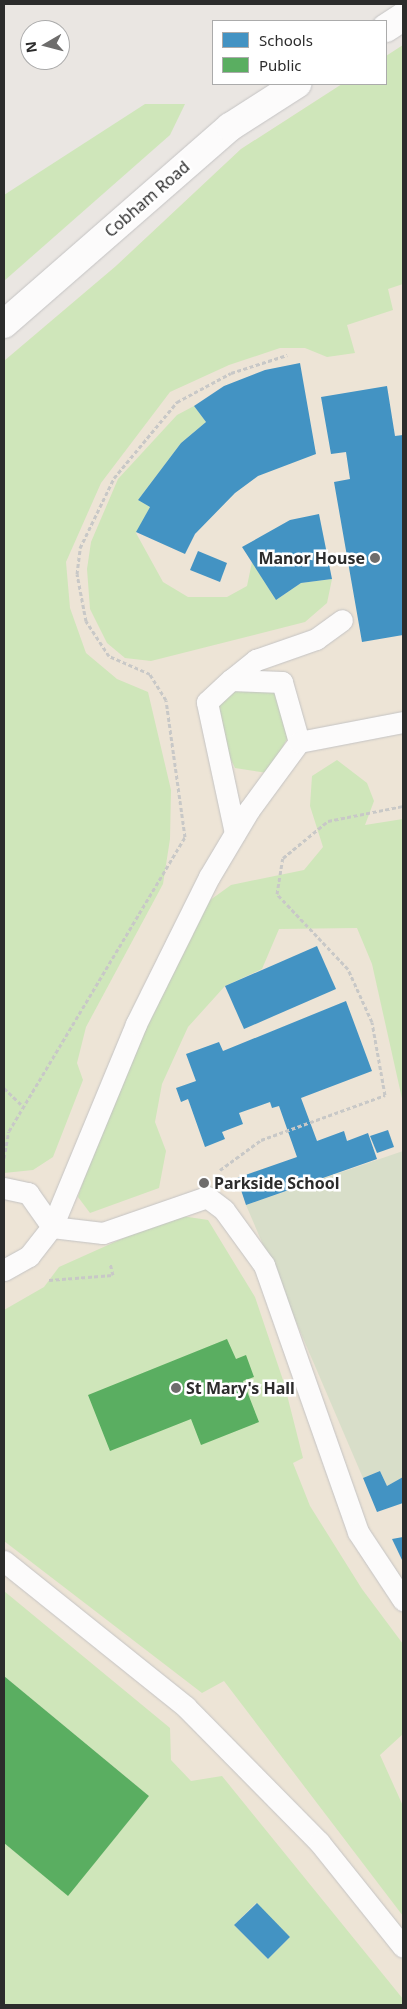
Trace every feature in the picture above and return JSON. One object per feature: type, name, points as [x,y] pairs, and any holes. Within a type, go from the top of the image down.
[{"type":"street","points":[[387,27],[403,17]]},
{"type":"street","name":"Cobham Road","points":[[4,324],[230,126],[296,85]]},
{"type":"lane","points":[[236,833],[207,702],[256,660],[316,639],[342,620]]},
{"type":"lane","points":[[231,680],[282,682],[299,742]]},
{"type":"lane","points":[[4,1270],[29,1256],[52,1227],[136,1024],[236,833],[299,742],[403,722]]},
{"type":"lane","points":[[4,1188],[28,1193],[52,1227],[103,1234],[207,1197],[224,1210],[264,1265],[358,1532],[403,1600]]},
{"type":"lane","points":[[4,1561],[186,1707],[319,1842],[403,1947]]},
{"type":"path","points":[[4,1161],[9,1131],[185,837],[166,700],[150,674],[109,656],[86,621],[77,574],[80,548],[114,478],[177,402],[231,373],[287,354]]},
{"type":"path","points":[[207,1197],[213,1176],[261,1140],[385,1095],[372,1022],[348,969],[277,894],[283,858],[328,821],[403,806]]},
{"type":"path","points":[[4,1088],[24,1106]]},
{"type":"shaded area","name":"Parkside School","points":[[403,45],[403,2005],[4,2005],[4,361],[116,266],[241,149],[340,85],[387,85],[387,55]]},
{"type":"green space","points":[[403,45],[403,284],[388,289],[393,310],[347,325],[355,353],[327,357],[305,348],[280,348],[229,365],[170,392],[101,483],[66,562],[70,608],[86,653],[117,679],[148,692],[171,790],[170,839],[163,884],[86,1027],[77,1063],[83,1080],[53,1157],[33,1170],[4,1173],[4,361],[116,266],[241,149],[340,85],[387,85],[387,55]]},
{"type":"green space","points":[[145,104],[185,104],[170,135],[4,281],[4,195]]},
{"type":"green space","points":[[194,406],[206,422],[181,443],[138,500],[150,507],[136,533],[163,582],[188,597],[227,597],[247,586],[252,562],[276,600],[301,583],[332,579],[327,603],[305,622],[151,661],[125,658],[107,643],[90,609],[87,569],[91,542],[118,479],[177,415]]},
{"type":"green space","points":[[243,687],[273,688],[287,714],[287,739],[268,773],[235,768],[221,739],[219,701]]},
{"type":"green space","points":[[337,760],[367,783],[374,801],[365,825],[403,819],[403,1103],[372,964],[357,928],[279,929],[262,969],[225,986],[188,1027],[162,1084],[155,1122],[166,1151],[159,1188],[90,1213],[78,1197],[99,1132],[202,906],[231,885],[304,870],[323,847],[310,806],[312,776]]},
{"type":"green space","points":[[403,1151],[403,1477],[387,1486],[380,1471],[363,1478],[246,1205]]},
{"type":"green space","points":[[175,1215],[208,1220],[255,1297],[284,1383],[303,1458],[293,1463],[310,1506],[362,1589],[403,1644],[403,1734],[380,1755],[403,1806],[403,1916],[224,1681],[202,1693],[4,1541],[4,1310],[44,1287],[59,1267]]},
{"type":"green space","points":[[4,1591],[170,1728],[171,1760],[191,1781],[222,1776],[403,1999],[403,2005],[4,2005],[4,1843],[68,1895],[149,1796],[4,1676]],"holes":[[[256,1903],[290,1937],[268,1959],[234,1925]]]},
{"type":"building: Schools","points":[[300,363],[316,454],[258,476],[235,493],[195,534],[185,554],[136,532],[150,507],[138,500],[181,443],[206,422],[194,406],[224,386],[265,370]]},
{"type":"building: Schools","name":"Manor House","points":[[387,386],[395,436],[403,435],[403,635],[362,642],[334,482],[350,479],[346,452],[331,454],[321,397]]},
{"type":"building: Schools","points":[[319,514],[332,579],[301,583],[276,600],[242,547],[290,520]]},
{"type":"building: Schools","points":[[198,551],[227,563],[220,582],[190,570]]},
{"type":"building: Schools","points":[[317,946],[336,989],[244,1029],[225,986]]},
{"type":"building: Schools","points":[[346,1001],[372,1071],[301,1098],[317,1141],[344,1131],[347,1141],[368,1133],[377,1159],[246,1205],[237,1178],[297,1157],[279,1106],[272,1108],[270,1102],[239,1113],[243,1124],[222,1132],[225,1139],[205,1147],[188,1099],[181,1102],[176,1088],[196,1081],[186,1054],[219,1042],[223,1051]]},
{"type":"building: Schools","points":[[388,1130],[394,1147],[377,1153],[370,1136]]},
{"type":"building: Schools","points":[[380,1471],[387,1486],[403,1477],[403,1503],[377,1512],[363,1478]]},
{"type":"building: Schools","points":[[403,1537],[403,1562],[392,1539]]},
{"type":"building: Schools","points":[[257,1903],[290,1937],[268,1959],[234,1925]]},
{"type":"building: Public","name":"St Mary's Hall","points":[[227,1339],[236,1359],[246,1355],[254,1377],[243,1381],[259,1422],[201,1445],[191,1419],[110,1451],[88,1395]]},
{"type":"building: Public","points":[[4,1676],[149,1796],[68,1896],[4,1843]]},
{"type":"place","name":"Manor House","points":[[375,558]]},
{"type":"place","name":"Parkside School","points":[[204,1183]]},
{"type":"place","name":"St Mary's Hall","points":[[176,1388]]}]
